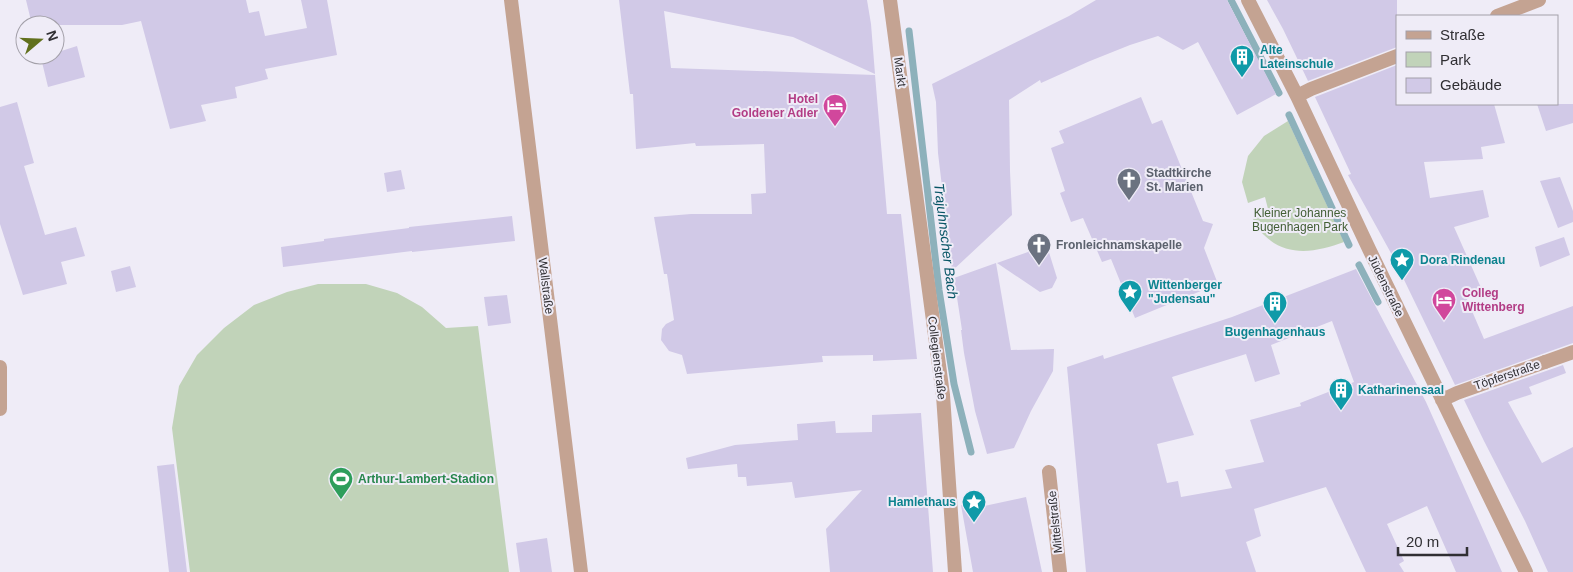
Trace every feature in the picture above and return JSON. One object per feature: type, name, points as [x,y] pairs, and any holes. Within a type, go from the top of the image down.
[{"type":"street","name":"Wallstraße","points":[[511,0],[581,572]]},
{"type":"street","name":"Markt","points":[[890,0],[909,144]]},
{"type":"street","name":"Jüdenstraße","points":[[1248,0],[1297,96],[1353,217],[1526,572]]},
{"type":"street","points":[[1500,15],[1539,0]]},
{"type":"street","points":[[1297,96],[1310,89],[1396,56]]},
{"type":"street","name":"Collegienstraße","points":[[909,144],[943,395],[955,572]]},
{"type":"street","name":"Töpferstraße","points":[[1442,400],[1573,352]]},
{"type":"street","points":[[0,367],[0,408]]},
{"type":"street","name":"Mittelstraße","points":[[1049,472],[1060,572]]},
{"type":"green space","name":"Kleiner Johannes Bugenhagen Park","points":[[1288,121],[1344,242],[1313,250],[1292,250],[1282,247],[1264,235],[1253,219],[1269,213],[1265,197],[1248,203],[1242,182],[1248,156],[1264,136]]},
{"type":"green space","name":"Arthur-Lambert-Stadion","points":[[318,284],[366,284],[397,293],[422,307],[446,328],[478,326],[509,572],[190,572],[172,428],[179,386],[197,355],[224,328],[254,305],[287,292]]},
{"type":"building","points":[[26,0],[246,0],[249,13],[259,11],[265,36],[307,28],[301,0],[327,0],[337,55],[265,69],[268,79],[235,87],[237,98],[201,105],[206,121],[170,129],[141,21],[122,25],[65,25],[65,15],[30,15]]},
{"type":"building","points":[[619,0],[867,0],[875,74],[793,37],[664,11],[671,68],[875,75],[887,214],[901,214],[917,359],[873,361],[873,355],[822,356],[823,362],[687,374],[682,355],[669,351],[661,340],[662,329],[666,324],[674,320],[667,274],[664,274],[654,217],[691,214],[752,214],[751,194],[766,193],[764,144],[696,146],[695,143],[636,149],[633,94],[630,94]]},
{"type":"building","points":[[1096,0],[1227,0],[1276,94],[1237,115],[1198,42],[1183,50],[1158,36],[1090,61],[1041,83],[1040,80],[1009,100],[1012,215],[952,271],[938,153],[936,102],[932,84],[1069,16]]},
{"type":"building","points":[[1267,0],[1397,0],[1396,47],[1308,81]]},
{"type":"building","points":[[77,46],[85,77],[48,87],[43,65],[65,65],[65,50]]},
{"type":"building","points":[[1396,65],[1396,105],[1494,105],[1505,143],[1481,147],[1483,159],[1424,162],[1430,198],[1483,190],[1489,217],[1454,227],[1482,290],[1466,297],[1484,339],[1573,306],[1573,343],[1455,385],[1392,255],[1348,175],[1351,174],[1315,97]]},
{"type":"building","name":"Stadtkirche St. Marien","points":[[1141,97],[1152,124],[1162,120],[1203,221],[1213,224],[1204,248],[1218,284],[1135,318],[1111,259],[1102,262],[1083,218],[1071,222],[1060,193],[1065,191],[1051,148],[1064,143],[1059,131]]},
{"type":"building","points":[[17,102],[34,163],[24,166],[45,235],[76,227],[85,256],[61,262],[67,284],[23,295],[0,224],[0,107]]},
{"type":"building","points":[[1573,104],[1573,123],[1546,131],[1537,105]]},
{"type":"building","points":[[401,170],[405,189],[387,192],[384,173]]},
{"type":"building","points":[[1560,177],[1573,211],[1573,222],[1558,228],[1540,181]]},
{"type":"building","points":[[512,216],[515,241],[412,251],[283,267],[281,247],[409,227]]},
{"type":"building","points":[[1564,237],[1570,255],[1540,267],[1535,247]]},
{"type":"building","name":"Fronleichnamskapelle","points":[[1033,244],[1040,248],[1047,246],[1057,278],[1052,288],[1040,292],[997,263],[1028,252]]},
{"type":"building","points":[[996,263],[1011,350],[1054,349],[1053,371],[1031,411],[1014,448],[987,454],[975,411],[964,353],[954,278]]},
{"type":"building","points":[[130,266],[136,287],[116,292],[111,271]]},
{"type":"building","points":[[1356,269],[1426,402],[1502,572],[1456,572],[1427,506],[1387,524],[1404,561],[1399,564],[1404,572],[1366,572],[1326,487],[1254,509],[1261,536],[1246,542],[1256,572],[1086,572],[1067,367],[1103,355],[1104,359],[1232,317]],"holes":[[[1332,321],[1354,382],[1300,403],[1301,406],[1250,420],[1264,462],[1225,470],[1232,488],[1181,497],[1178,481],[1167,483],[1157,444],[1194,435],[1172,377],[1246,354],[1255,382],[1280,374],[1271,345]]]},
{"type":"building","points":[[507,295],[511,323],[488,326],[484,297]]},
{"type":"building","points":[[1563,365],[1566,373],[1529,387],[1532,394],[1508,402],[1542,463],[1573,447],[1573,572],[1548,572],[1525,521],[1464,400]]},
{"type":"building","points":[[921,413],[933,572],[830,572],[826,529],[862,490],[795,498],[792,482],[747,486],[746,477],[738,477],[737,464],[688,469],[686,458],[735,445],[798,440],[797,424],[835,421],[836,433],[872,432],[872,415]]},
{"type":"building","points":[[174,464],[187,572],[169,572],[157,466]]},
{"type":"building","points":[[1026,497],[1042,572],[973,572],[961,505],[975,508]]},
{"type":"building","points":[[547,538],[552,572],[520,572],[516,543]]},
{"type":"waterway","points":[[1231,0],[1279,93]]},
{"type":"waterway","name":"Trajuhnscher Bach","points":[[909,31],[939,290],[954,384],[971,452]]},
{"type":"waterway","points":[[1289,115],[1349,245]]},
{"type":"waterway","points":[[1359,265],[1378,302]]},
{"type":"place","name":"Alte Lateinschule","points":[[1242,78]]},
{"type":"place","name":"Hotel Goldener Adler","points":[[835,127]]},
{"type":"place","name":"Stadtkirche St. Marien","points":[[1129,201]]},
{"type":"place","name":"Fronleichnamskapelle","points":[[1039,266]]},
{"type":"place","name":"Dora Rindenau","points":[[1402,281]]},
{"type":"place","name":"Wittenberger \"Judensau\"","points":[[1130,313]]},
{"type":"place","name":"Colleg Wittenberg","points":[[1444,321]]},
{"type":"place","name":"Bugenhagenhaus","points":[[1275,324]]},
{"type":"place","name":"Katharinensaal","points":[[1341,411]]},
{"type":"place","name":"Arthur-Lambert-Stadion","points":[[341,500]]},
{"type":"place","name":"Hamlethaus","points":[[974,523]]}]
